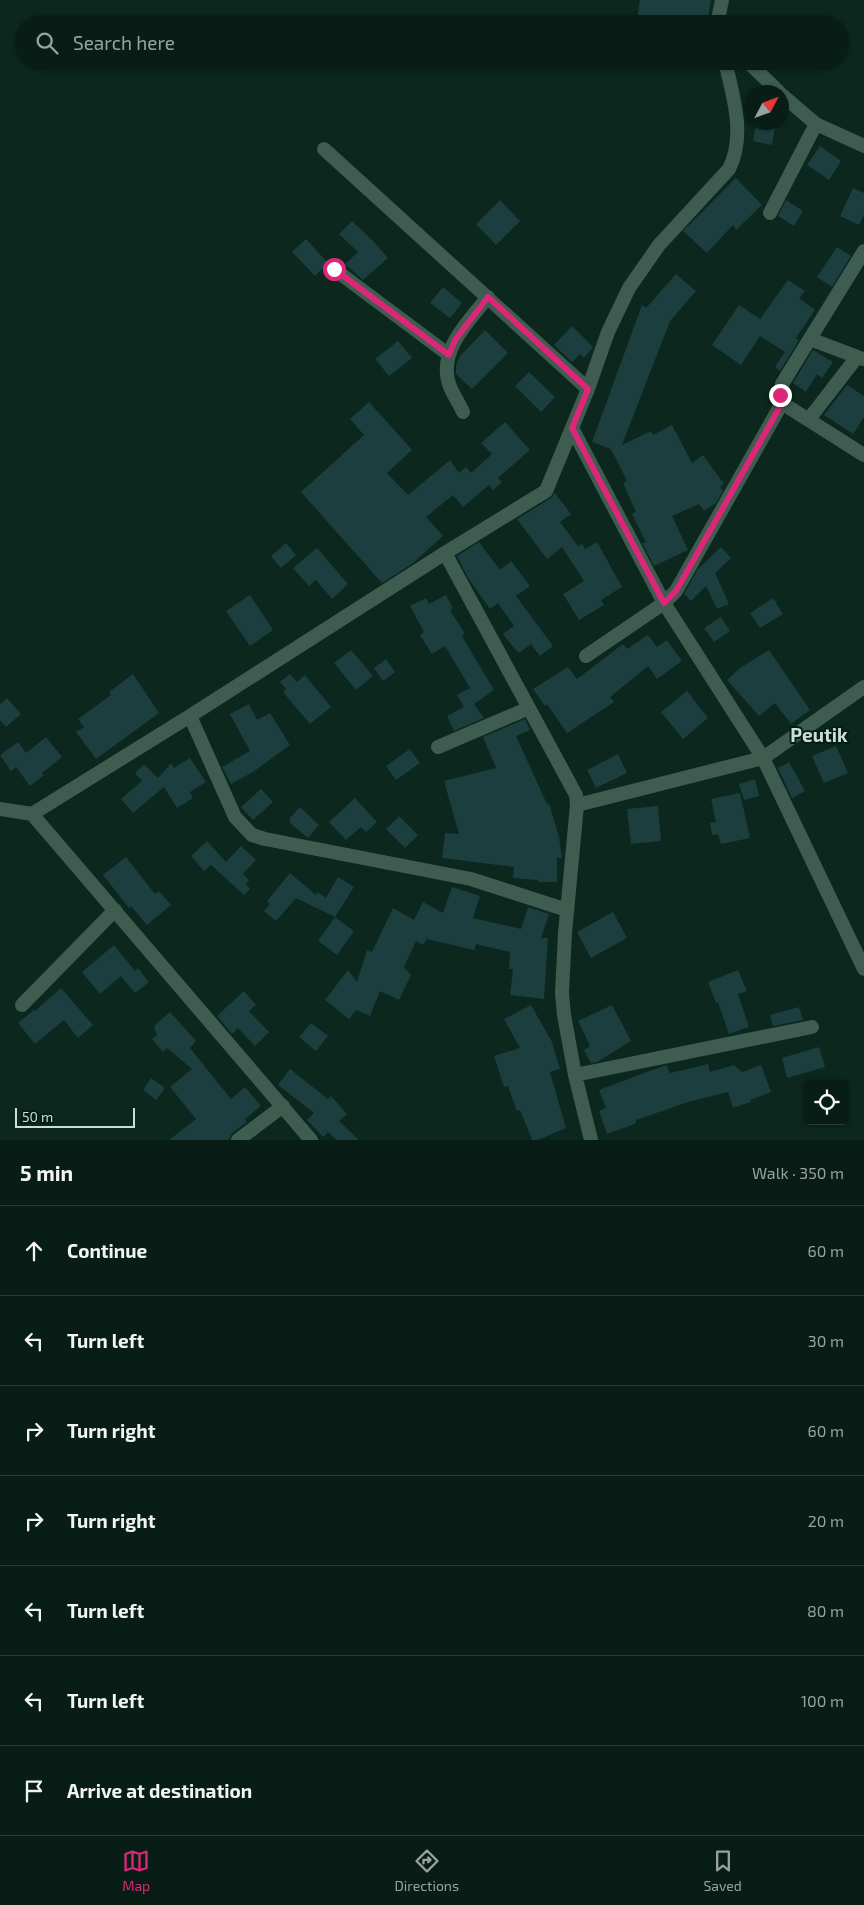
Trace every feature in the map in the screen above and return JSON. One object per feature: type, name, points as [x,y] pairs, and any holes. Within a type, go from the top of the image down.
[{"type":"street","points":[[719,15],[722,0]]},
{"type":"street","points":[[32,814],[546,491],[588,389],[608,332],[629,288],[659,245],[729,169],[734,160],[737,128],[727,70]]},
{"type":"street","points":[[756,70],[771,85]]},
{"type":"street","points":[[789,102],[816,124],[864,146]]},
{"type":"street","points":[[770,213],[816,124]]},
{"type":"street","points":[[324,149],[588,389]]},
{"type":"street","points":[[586,656],[664,603],[676,591],[782,403],[780,395],[782,384],[864,251]]},
{"type":"street","points":[[334,269],[449,355]]},
{"type":"street","points":[[464,412],[449,384],[447,363],[455,340],[488,297]]},
{"type":"street","points":[[809,419],[860,358],[810,339]]},
{"type":"street","points":[[782,403],[864,455]]},
{"type":"street","points":[[572,428],[664,603],[763,758],[864,969]]},
{"type":"street","points":[[445,553],[573,788],[577,805],[562,968],[562,993],[575,1075],[591,1140]]},
{"type":"street","points":[[577,805],[763,758],[864,687]]},
{"type":"street","points":[[438,747],[529,708]]},
{"type":"street","points":[[190,716],[235,817],[252,835],[477,881],[567,910]]},
{"type":"street","points":[[0,809],[32,814],[284,1106],[311,1140]]},
{"type":"street","points":[[22,1005],[115,910]]},
{"type":"street","points":[[575,1075],[812,1027]]},
{"type":"street","points":[[238,1140],[284,1106]]},
{"type":"building","points":[[640,0],[711,0],[708,15],[638,15]]},
{"type":"building","points":[[755,130],[775,130],[772,145],[753,141]]},
{"type":"building","points":[[820,146],[841,161],[829,180],[807,165]]},
{"type":"building","points":[[736,178],[762,205],[736,230],[733,225],[707,253],[683,231]]},
{"type":"building","points":[[853,188],[864,193],[864,215],[859,225],[840,216]]},
{"type":"building","points":[[500,200],[520,221],[496,245],[476,224]]},
{"type":"building","points":[[786,200],[803,211],[794,226],[778,216]]},
{"type":"building","points":[[352,221],[388,258],[363,280],[345,264],[358,252],[339,234]]},
{"type":"building","points":[[306,239],[328,263],[315,276],[292,252]]},
{"type":"building","points":[[837,247],[851,256],[832,287],[817,277]]},
{"type":"building","points":[[676,274],[696,291],[670,321],[622,445],[651,431],[653,435],[672,425],[692,463],[703,455],[724,484],[720,487],[723,491],[716,503],[704,511],[699,504],[672,516],[688,550],[654,566],[642,543],[646,542],[632,514],[636,512],[623,483],[627,481],[611,449],[592,442],[642,305],[646,308]]},
{"type":"building","points":[[788,280],[805,291],[799,298],[815,310],[796,338],[799,340],[780,371],[775,367],[785,352],[760,336],[741,365],[712,345],[739,305],[760,319]]},
{"type":"building","points":[[443,287],[462,303],[450,318],[430,303]]},
{"type":"building","points":[[572,326],[593,347],[584,358],[580,354],[572,362],[554,345]]},
{"type":"building","points":[[485,330],[508,353],[472,389],[456,374],[456,365],[460,356]]},
{"type":"building","points":[[398,341],[412,358],[389,376],[375,359]]},
{"type":"building","points":[[813,350],[833,362],[822,378],[817,374],[806,392],[793,383]]},
{"type":"building","points":[[529,372],[555,397],[541,412],[515,386]]},
{"type":"building","points":[[847,385],[864,396],[864,417],[853,434],[824,415]]},
{"type":"building","points":[[369,402],[412,450],[387,473],[408,495],[450,460],[459,473],[466,467],[471,473],[492,454],[481,443],[505,422],[530,450],[498,478],[502,482],[493,490],[489,485],[463,507],[453,495],[426,517],[443,536],[413,563],[382,583],[301,492],[364,435],[350,419]]},
{"type":"building","points":[[555,493],[571,514],[560,522],[578,546],[582,544],[585,549],[597,542],[622,587],[601,600],[604,605],[579,620],[563,594],[584,581],[562,547],[547,559],[517,519],[551,498]]},
{"type":"building","points":[[479,542],[500,570],[511,561],[530,586],[516,596],[553,646],[540,656],[531,644],[519,653],[514,648],[503,634],[514,626],[498,603],[490,609],[468,578],[457,556]]},
{"type":"building","points":[[286,543],[296,555],[281,568],[271,556]]},
{"type":"building","points":[[721,547],[731,558],[715,573],[729,604],[717,609],[706,586],[691,601],[684,594],[698,569]]},
{"type":"building","points":[[317,548],[348,584],[332,599],[316,580],[309,586],[293,568]]},
{"type":"building","points":[[250,595],[273,630],[250,646],[226,611]]},
{"type":"building","points":[[446,595],[453,608],[450,610],[465,634],[462,636],[494,690],[474,704],[484,718],[454,731],[447,716],[464,707],[457,695],[470,688],[445,646],[432,654],[420,635],[424,632],[410,606],[426,598],[429,604]]},
{"type":"building","points":[[773,598],[783,614],[760,628],[750,613]]},
{"type":"building","points":[[721,617],[730,631],[714,642],[704,628]]},
{"type":"building","points":[[648,635],[657,647],[667,640],[682,661],[657,679],[648,666],[610,697],[614,702],[567,733],[547,704],[545,706],[533,689],[568,667],[577,679],[623,644],[627,649]]},
{"type":"building","points":[[351,650],[373,676],[356,690],[334,663]]},
{"type":"building","points":[[769,650],[810,710],[791,724],[775,703],[759,716],[727,680],[740,668]]},
{"type":"building","points":[[386,659],[395,672],[383,681],[374,668]]},
{"type":"building","points":[[133,674],[159,713],[96,759],[76,732],[84,727],[78,719],[111,695],[109,692]]},
{"type":"building","points":[[290,674],[297,682],[305,675],[331,707],[310,724],[283,692],[286,689],[280,682]]},
{"type":"building","points":[[687,691],[708,718],[683,739],[661,712]]},
{"type":"building","points":[[7,698],[21,714],[6,727],[0,720],[0,704]]},
{"type":"building","points":[[249,704],[257,720],[270,713],[290,745],[253,772],[231,784],[222,767],[250,751],[230,714]]},
{"type":"building","points":[[525,719],[530,730],[516,736],[547,804],[549,803],[559,837],[562,858],[557,858],[557,882],[538,882],[538,880],[513,878],[514,867],[442,858],[445,833],[459,834],[444,781],[496,768],[483,737]]},
{"type":"building","points":[[46,737],[62,757],[42,773],[44,775],[30,786],[16,767],[11,771],[0,755],[18,742],[26,753]]},
{"type":"building","points":[[836,746],[848,773],[824,783],[812,756]]},
{"type":"building","points":[[410,749],[420,763],[396,780],[386,766]]},
{"type":"building","points":[[618,754],[627,773],[596,788],[587,770]]},
{"type":"building","points":[[190,758],[206,782],[190,792],[193,798],[177,808],[164,787],[133,813],[121,799],[142,781],[135,773],[144,764],[158,778],[171,763],[174,768]]},
{"type":"building","points":[[789,762],[805,791],[792,798],[778,768]]},
{"type":"building","points":[[755,779],[759,796],[744,800],[739,784]]},
{"type":"building","points":[[261,789],[273,802],[253,820],[241,807]]},
{"type":"building","points":[[740,793],[750,838],[721,844],[718,834],[712,835],[710,823],[716,822],[711,799]]},
{"type":"building","points":[[355,798],[377,822],[366,832],[361,827],[346,840],[329,822]]},
{"type":"building","points":[[658,806],[661,841],[631,844],[627,809]]},
{"type":"building","points":[[300,807],[319,825],[308,838],[290,823],[290,818]]},
{"type":"building","points":[[399,816],[418,835],[405,848],[386,829]]},
{"type":"building","points":[[207,841],[226,862],[241,846],[256,860],[243,874],[249,880],[246,884],[250,889],[244,895],[211,865],[204,871],[191,856]]},
{"type":"building","points":[[126,857],[155,894],[159,891],[171,905],[147,925],[131,906],[129,908],[103,875]]},
{"type":"building","points":[[290,873],[316,895],[317,892],[326,898],[338,877],[354,887],[335,917],[296,898],[276,921],[264,911],[270,904],[267,901]]},
{"type":"building","points":[[452,887],[480,896],[473,918],[521,929],[528,907],[549,914],[541,938],[548,938],[544,999],[510,995],[513,969],[509,969],[510,952],[476,944],[474,950],[427,939],[423,945],[416,941],[404,967],[411,975],[399,1000],[380,991],[370,1016],[356,1010],[349,1019],[325,1000],[348,970],[357,982],[367,950],[372,952],[393,908],[414,920],[423,902],[443,913]]},
{"type":"building","points":[[613,912],[627,938],[591,958],[577,932]]},
{"type":"building","points":[[335,917],[354,931],[337,955],[318,941]]},
{"type":"building","points":[[114,945],[135,971],[138,968],[149,982],[135,993],[121,976],[100,994],[82,972]]},
{"type":"building","points":[[738,970],[747,991],[738,994],[749,1027],[729,1034],[718,1002],[716,1003],[708,982]]},
{"type":"building","points":[[61,988],[93,1025],[78,1038],[64,1020],[35,1044],[18,1023]]},
{"type":"building","points":[[244,991],[256,1005],[249,1011],[269,1032],[255,1046],[238,1028],[232,1034],[217,1016]]},
{"type":"building","points":[[531,1005],[552,1042],[560,1069],[550,1072],[566,1128],[538,1140],[532,1140],[520,1110],[516,1109],[508,1086],[504,1087],[494,1056],[520,1048],[504,1019]]},
{"type":"building","points":[[612,1005],[631,1041],[597,1062],[591,1063],[584,1050],[590,1046],[578,1021]]},
{"type":"building","points":[[799,1007],[803,1020],[773,1026],[770,1015]]},
{"type":"building","points":[[170,1012],[196,1041],[190,1048],[231,1099],[245,1087],[261,1106],[245,1119],[247,1122],[232,1133],[229,1140],[169,1140],[196,1119],[170,1087],[192,1069],[167,1048],[163,1052],[152,1039],[157,1035],[154,1026]]},
{"type":"building","points":[[311,1023],[328,1036],[316,1051],[299,1037]]},
{"type":"building","points":[[819,1047],[825,1067],[787,1078],[782,1058]]},
{"type":"building","points":[[708,1064],[710,1072],[734,1065],[742,1072],[761,1065],[771,1092],[733,1108],[728,1092],[688,1102],[636,1120],[635,1124],[607,1134],[599,1111],[606,1108],[599,1090],[666,1065],[670,1073]]},
{"type":"building","points":[[290,1069],[328,1099],[331,1096],[347,1114],[339,1121],[359,1140],[337,1140],[328,1132],[323,1137],[307,1120],[314,1113],[278,1085]]},
{"type":"building","points":[[151,1078],[165,1088],[156,1100],[143,1090]]},
{"type":"district","name":"Peutik","points":[[819,735]]},
{"type":"route","points":[[334,269],[449,355],[455,340],[488,297],[588,389],[572,428],[664,603],[674,595],[782,403],[780,395]]}]
